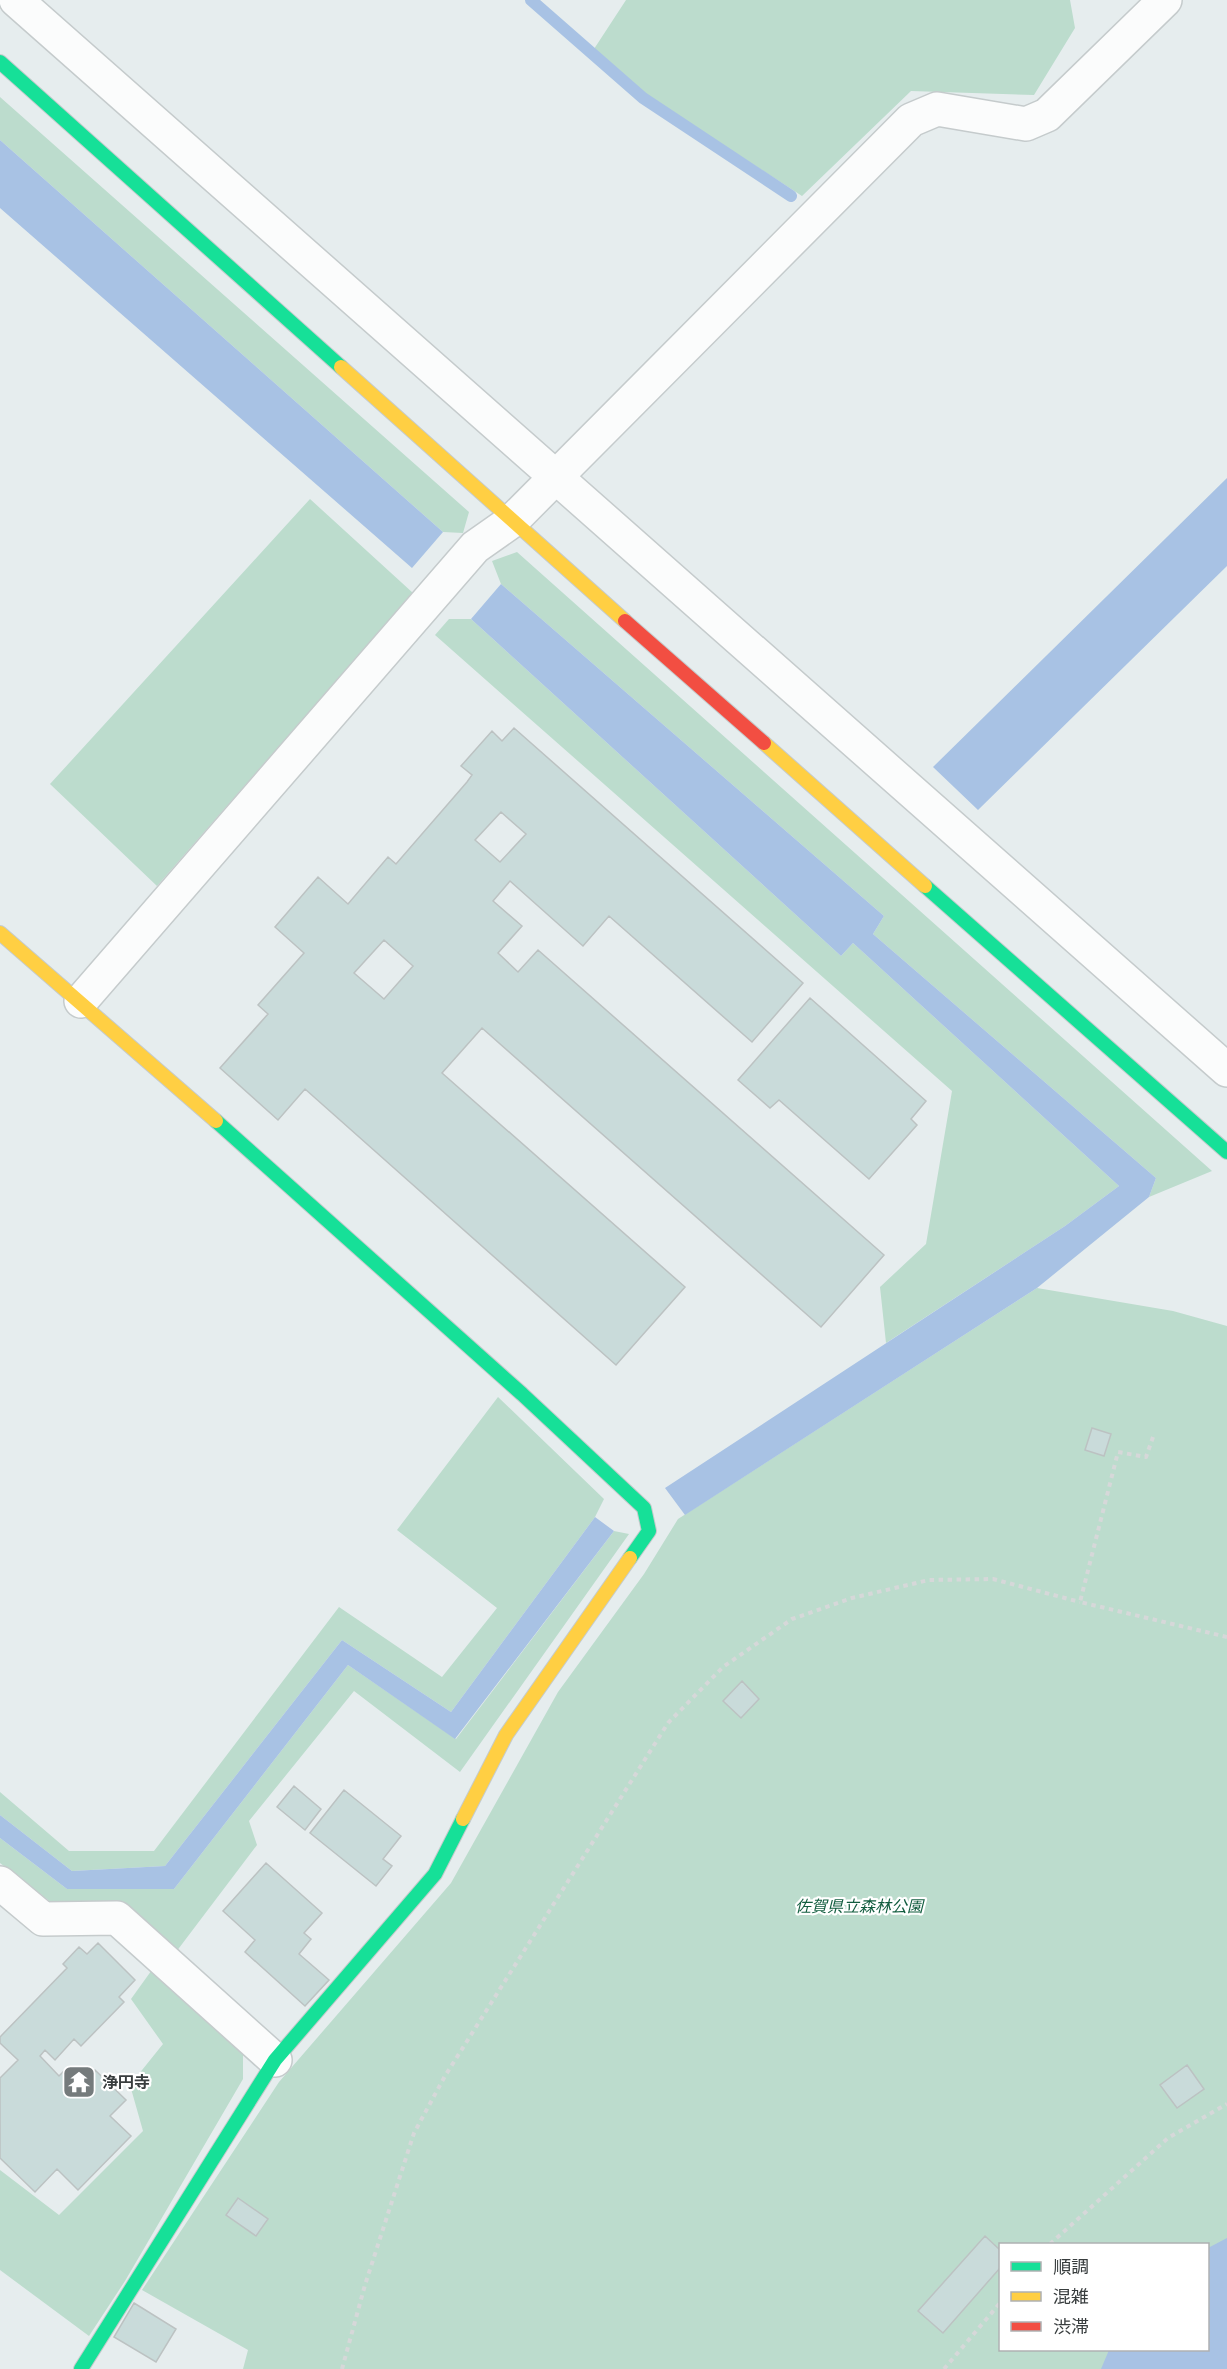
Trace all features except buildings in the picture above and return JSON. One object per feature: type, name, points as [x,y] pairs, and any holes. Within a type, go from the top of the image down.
[{"type":"street","points":[[16,0],[1227,1070]]},
{"type":"street","points":[[81,1001],[475,547],[512,521],[912,120],[937,109],[1026,124],[1047,115],[1165,0]]},
{"type":"street","points":[[0,62],[512,521],[1227,1152]]},
{"type":"street","points":[[0,933],[81,1001],[531,1402],[644,1508],[649,1530],[506,1735],[435,1874],[275,2060],[81,2369]]},
{"type":"street","points":[[0,1883],[43,1919],[117,1918],[275,2060]]},
{"type":"path","points":[[1080,1602],[1118,1452],[1146,1457],[1152,1437]]},
{"type":"path","points":[[342,2369],[365,2285],[414,2133],[445,2076],[668,1723],[723,1667],[792,1619],[852,1598],[929,1580],[993,1580],[1227,1637]]},
{"type":"path","points":[[1051,2243],[1168,2138],[1227,2104]]},
{"type":"path","points":[[944,2369],[999,2303]]},
{"type":"green space","points":[[626,0],[1070,0],[1075,28],[1034,95],[911,91],[802,196],[646,95],[594,49]]},
{"type":"green space","points":[[0,97],[469,512],[463,533],[443,532],[0,140]]},
{"type":"green space","points":[[310,499],[413,593],[157,886],[50,784]]},
{"type":"green space","points":[[517,552],[1212,1171],[1149,1197],[1156,1178],[873,934],[884,916],[501,584],[492,561]]},
{"type":"green space","points":[[449,619],[471,619],[841,956],[853,943],[1119,1186],[1065,1226],[886,1343],[880,1287],[926,1244],[952,1091],[435,635]]},
{"type":"green space","name":"佐賀県立森林公園","points":[[1037,1288],[1173,1311],[1227,1326],[1227,2369],[243,2369],[248,2350],[142,2290],[279,2082],[451,1883],[558,1692],[644,1574],[678,1519]]},
{"type":"green space","points":[[498,1397],[604,1499],[595,1517],[451,1712],[342,1640],[165,1866],[72,1871],[0,1815],[0,1792],[69,1851],[154,1851],[339,1607],[442,1677],[497,1608],[397,1530]]},
{"type":"green space","points":[[614,1531],[629,1534],[460,1772],[354,1691],[249,1821],[257,1845],[173,1956],[61,1910],[0,1863],[0,1838],[67,1889],[174,1889],[348,1665],[456,1739]]},
{"type":"green space","points":[[154,1967],[243,2048],[243,2079],[125,2281],[89,2336],[0,2270],[0,2170],[59,2215],[143,2131],[130,2085],[163,2044],[131,1999]]},
{"type":"water","points":[[0,140],[443,532],[412,568],[0,208]]},
{"type":"water","points":[[1227,478],[1227,566],[978,810],[933,767]]},
{"type":"water","points":[[501,584],[884,916],[873,934],[1156,1178],[1149,1197],[1037,1288],[685,1515],[665,1488],[1065,1226],[1119,1186],[853,943],[841,956],[471,619]]},
{"type":"water","points":[[595,1517],[614,1531],[455,1739],[348,1665],[174,1889],[67,1889],[0,1838],[0,1815],[72,1871],[165,1866],[342,1640],[451,1712]]},
{"type":"water","points":[[1227,2238],[1227,2369],[1101,2369],[1109,2351],[1209,2351],[1209,2247]]},
{"type":"waterway","points":[[531,0],[643,98],[791,196]]},
{"type":"traffic: fast","points":[[0,62],[341,367]]},
{"type":"traffic: fast","points":[[925,886],[1227,1152]]},
{"type":"traffic: fast","points":[[216,1121],[522,1394],[644,1508],[649,1531],[630,1558]]},
{"type":"traffic: fast","points":[[81,2369],[275,2060],[435,1874],[463,1819]]},
{"type":"traffic: slow","points":[[341,367],[625,621]]},
{"type":"traffic: slow","points":[[764,743],[925,886]]},
{"type":"traffic: slow","points":[[0,933],[216,1121]]},
{"type":"traffic: slow","points":[[463,1819],[506,1735],[630,1558]]},
{"type":"traffic: jam","points":[[625,621],[764,743]]},
{"type":"place","name":"浄円寺","points":[[79,2082]]}]
